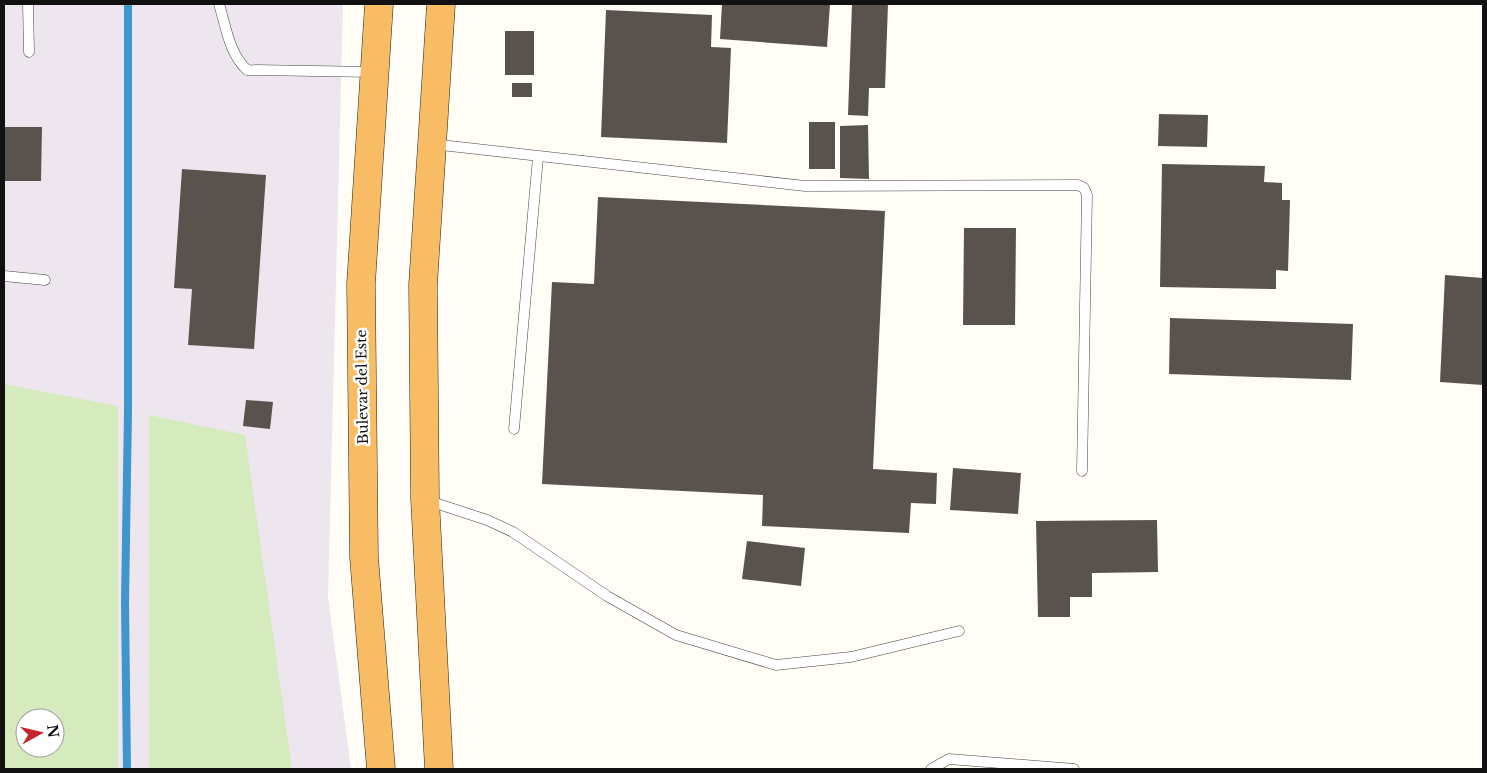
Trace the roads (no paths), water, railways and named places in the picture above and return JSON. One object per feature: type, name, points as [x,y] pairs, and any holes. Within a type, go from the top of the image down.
[{"type":"highway","name":"Bulevar del Este","points":[[380,4],[374,72],[361,304],[364,557],[381,769]]},
{"type":"highway","points":[[439,769],[425,499],[423,285],[441,4]]},
{"type":"lane","points":[[28,4],[30,52]]},
{"type":"lane","points":[[219,4],[233,52],[239,63],[247,70],[374,72]]},
{"type":"lane","points":[[431,144],[805,186],[1078,185],[1084,188],[1087,195],[1082,471]]},
{"type":"lane","points":[[514,429],[538,156]]},
{"type":"lane","points":[[4,276],[45,280]]},
{"type":"lane","points":[[425,499],[487,520],[513,532],[607,596],[676,635],[776,665],[850,656],[959,631]]},
{"type":"lane","points":[[931,769],[949,759],[1074,769]]},
{"type":"waterway","points":[[127,769],[125,603],[128,410],[128,4]]}]
